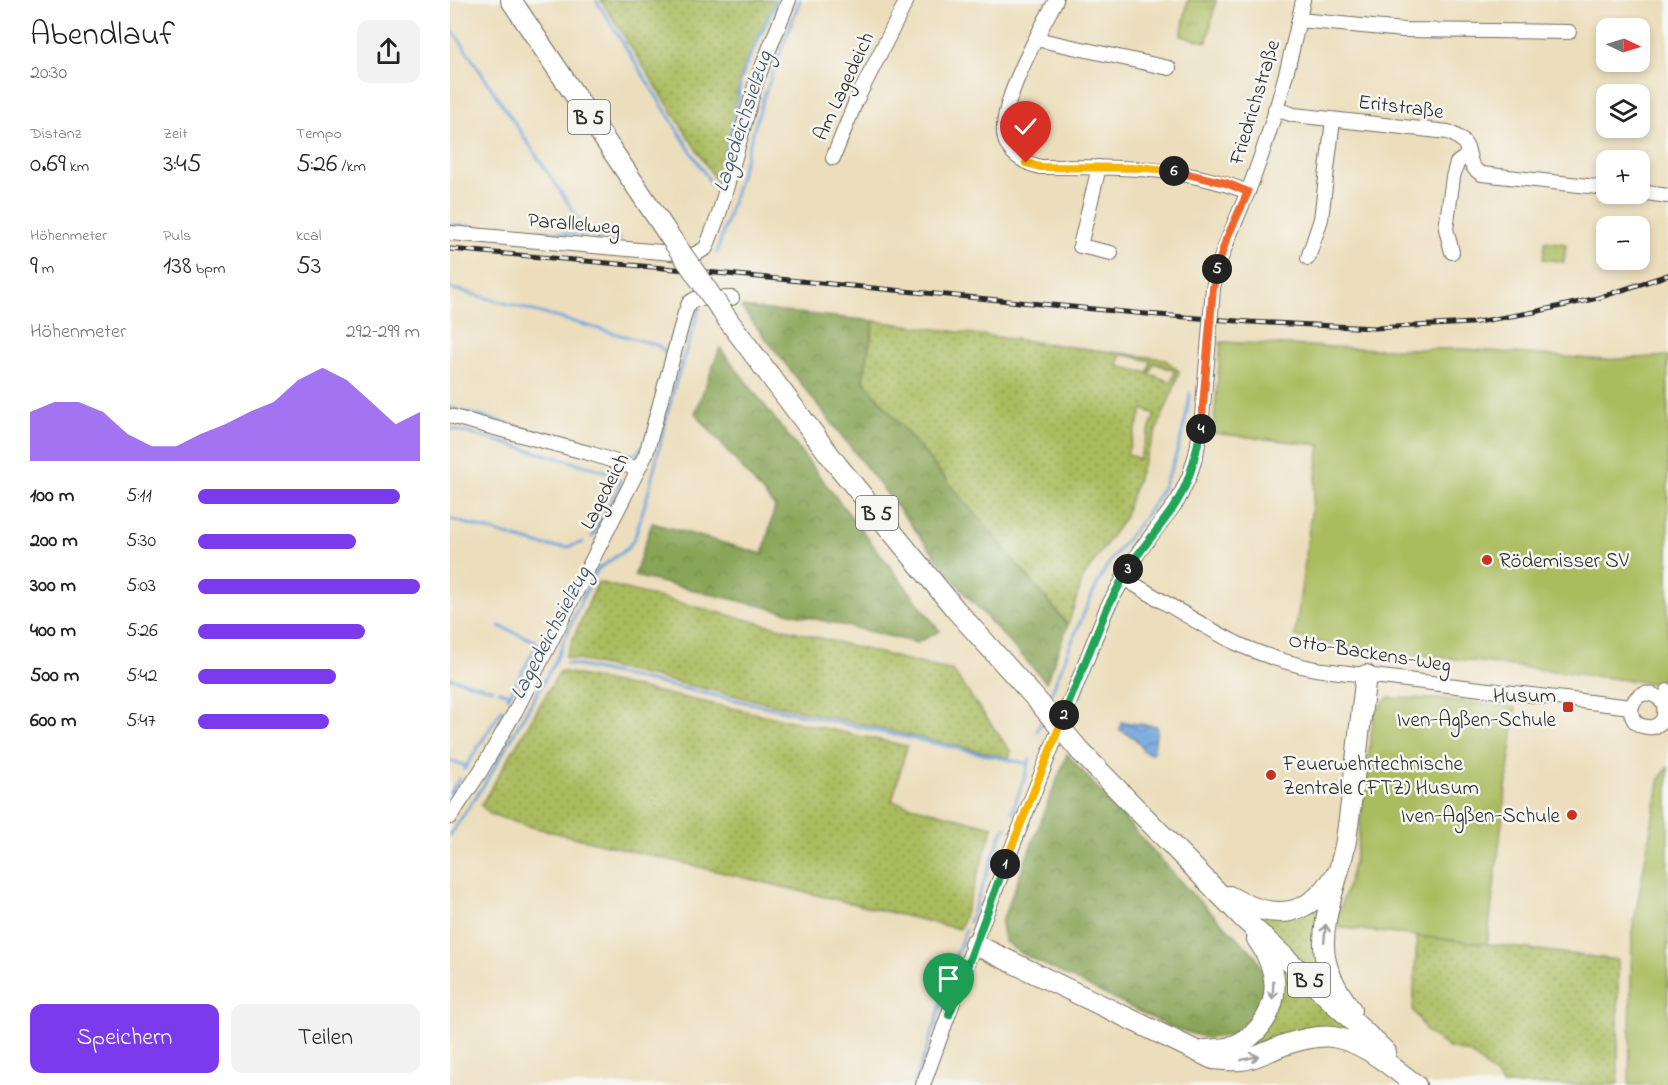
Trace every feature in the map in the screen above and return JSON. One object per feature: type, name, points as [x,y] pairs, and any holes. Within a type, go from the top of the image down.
[{"type":"highway","name":"B 5","points":[[511,0],[728,320],[838,466],[956,610],[1080,751],[1208,883],[1421,1085]]},
{"type":"highway","points":[[1366,675],[1346,841],[1324,934],[1325,957],[1331,977],[1342,998],[1374,1041]]},
{"type":"highway","points":[[1208,883],[1246,905],[1269,912],[1289,911],[1308,906],[1327,889],[1340,869]]},
{"type":"highway","points":[[1194,1051],[1227,1048],[1244,1041],[1257,1031],[1269,1015],[1275,993],[1273,973],[1265,951],[1244,919]]},
{"type":"highway","points":[[974,944],[1213,1059],[1240,1060],[1310,1038],[1332,1037],[1349,1041],[1368,1051],[1416,1085]]},
{"type":"street","name":"Parallelweg","points":[[450,233],[694,255],[706,248],[711,238],[753,91],[789,0]]},
{"type":"street","name":"Am Lagedeich","points":[[833,158],[856,101],[907,0]]},
{"type":"street","points":[[1056,0],[1009,99],[1004,120],[1005,139],[1014,154],[1026,163],[1040,167],[1147,168],[1176,171],[1226,183],[1248,192]]},
{"type":"street","name":"Friedrichstraße","points":[[923,1085],[974,944],[1107,608],[1138,554],[1178,500],[1189,477],[1201,427],[1213,288],[1217,266],[1248,192],[1275,109],[1291,57],[1303,0]]},
{"type":"street","points":[[1299,20],[1404,30],[1569,32]]},
{"type":"street","points":[[1036,39],[1169,68]]},
{"type":"street","name":"Eritstraße","points":[[1275,109],[1294,115],[1448,132],[1463,140],[1469,160],[1473,167],[1482,174],[1596,187]]},
{"type":"street","points":[[1308,258],[1321,219],[1333,120]]},
{"type":"street","points":[[1452,252],[1446,229],[1453,177],[1457,163],[1468,151]]},
{"type":"street","points":[[1099,167],[1080,246],[1111,253]]},
{"type":"street","points":[[1650,193],[1668,196]]},
{"type":"street","name":"Lagedeich","points":[[450,817],[480,772],[516,710],[646,454],[689,303],[695,299],[732,298]]},
{"type":"street","points":[[450,416],[592,454],[638,470]]},
{"type":"street","name":"Otto-Backens-Weg","points":[[1123,578],[1236,642],[1293,664],[1315,669],[1631,707]]},
{"type":"street","points":[[1646,693],[1666,697],[1662,722],[1652,728],[1640,726],[1632,719],[1631,707],[1635,699],[1646,693]]},
{"type":"green space","points":[[601,0],[776,0],[744,67],[732,128],[717,182]]},
{"type":"green space","points":[[1188,0],[1216,0],[1207,42],[1181,36]]},
{"type":"green space","points":[[1545,241],[1566,244],[1564,262],[1543,259]]},
{"type":"green space","points":[[741,307],[874,321],[863,380],[1068,625],[1046,682],[966,595]]},
{"type":"green space","points":[[874,321],[1164,359],[1179,371],[1124,518],[1083,578],[1068,625],[863,380]],"holes":[[[1121,354],[1151,361],[1148,373],[1118,366]],[[1154,363],[1175,371],[1171,382],[1150,374]],[[1143,409],[1155,414],[1139,459],[1127,454]]]},
{"type":"green space","points":[[1221,342],[1377,349],[1466,349],[1603,360],[1668,356],[1668,656],[1659,682],[1651,683],[1317,642],[1295,636],[1320,445],[1213,433]]},
{"type":"green space","points":[[720,348],[940,631],[917,643],[634,576],[652,523],[763,554],[775,507],[695,413]]},
{"type":"green space","points":[[598,582],[952,670],[1011,752],[1009,758],[565,657]]},
{"type":"green space","points":[[560,671],[907,746],[892,801],[993,827],[960,929],[527,826],[490,814],[481,805]]},
{"type":"green space","points":[[1388,698],[1443,699],[1516,708],[1487,944],[1334,927],[1357,849],[1374,713]]},
{"type":"green space","points":[[1067,754],[1187,889],[1255,955],[1264,974],[1266,992],[1261,1012],[1241,1034],[1207,1038],[1172,1028],[1019,952],[1004,941],[1001,923]]},
{"type":"green space","points":[[1668,767],[1668,1085],[1629,1085],[1632,933],[1660,778]]},
{"type":"green space","points":[[1328,899],[1329,989],[1248,913]]},
{"type":"green space","points":[[1417,935],[1618,960],[1618,1083],[1614,1085],[1502,1085],[1498,1078],[1470,1053],[1449,1048],[1427,1032],[1413,1010]]},
{"type":"green space","points":[[1272,956],[1358,1036],[1259,1050],[1228,1052]]},
{"type":"water","points":[[1121,722],[1157,726],[1154,751],[1151,754],[1142,750],[1136,740],[1120,730]]},
{"type":"waterway","points":[[596,0],[712,185],[717,185],[718,182],[731,133],[740,85]]},
{"type":"waterway","points":[[742,78],[777,0]]},
{"type":"waterway","name":"Lagedeichsielzug","points":[[717,253],[763,99],[800,0]]},
{"type":"waterway","points":[[450,26],[582,224],[586,235]]},
{"type":"waterway","points":[[450,225],[528,231]]},
{"type":"waterway","points":[[536,231],[620,239]]},
{"type":"waterway","points":[[450,288],[657,345],[665,351],[666,356]]},
{"type":"waterway","name":"Lagedeichsielzug","points":[[450,835],[489,777],[556,660],[582,598],[598,569],[628,548],[635,537],[673,391],[701,304]]},
{"type":"waterway","points":[[1048,701],[1094,590],[1118,550],[1157,499],[1171,470],[1181,440],[1190,393]]},
{"type":"waterway","points":[[450,408],[624,455],[634,454],[641,447]]},
{"type":"waterway","points":[[450,428],[616,476],[619,480],[619,487],[592,537]]},
{"type":"waterway","points":[[450,519],[541,545],[568,547],[583,542]]},
{"type":"waterway","points":[[499,626],[535,641],[537,645],[508,698]]},
{"type":"waterway","points":[[566,663],[1028,764]]},
{"type":"waterway","points":[[450,678],[492,689]]},
{"type":"waterway","points":[[499,691],[510,694]]},
{"type":"waterway","points":[[464,770],[502,709]]},
{"type":"waterway","points":[[1037,731],[1042,719]]},
{"type":"waterway","points":[[1012,812],[1030,759]]},
{"type":"waterway","points":[[450,761],[467,766]]},
{"type":"waterway","points":[[450,793],[460,778]]},
{"type":"waterway","points":[[969,922],[1006,827]]},
{"type":"waterway","points":[[950,970],[966,930]]},
{"type":"waterway","points":[[914,1085],[948,979]]},
{"type":"railway","points":[[450,249],[1146,314],[1375,328],[1471,323],[1534,312],[1598,298],[1668,275]]},
{"type":"place","name":"Rödemisser SV","points":[[1487,560]]},
{"type":"place","name":"Husum Iven-Agßen-Schule","points":[[1568,707]]},
{"type":"place","name":"Feuerwehrtechnische Zentrale (FTZ) Husum","points":[[1271,775]]},
{"type":"place","name":"Iven-Agßen-Schule","points":[[1572,815]]},
{"type":"route","points":[[949,1015],[998,882],[1107,608],[1138,554],[1178,500],[1189,477],[1201,427],[1213,288],[1217,266],[1248,192],[1226,183],[1176,171],[1147,168],[1040,167],[1026,163]]}]
